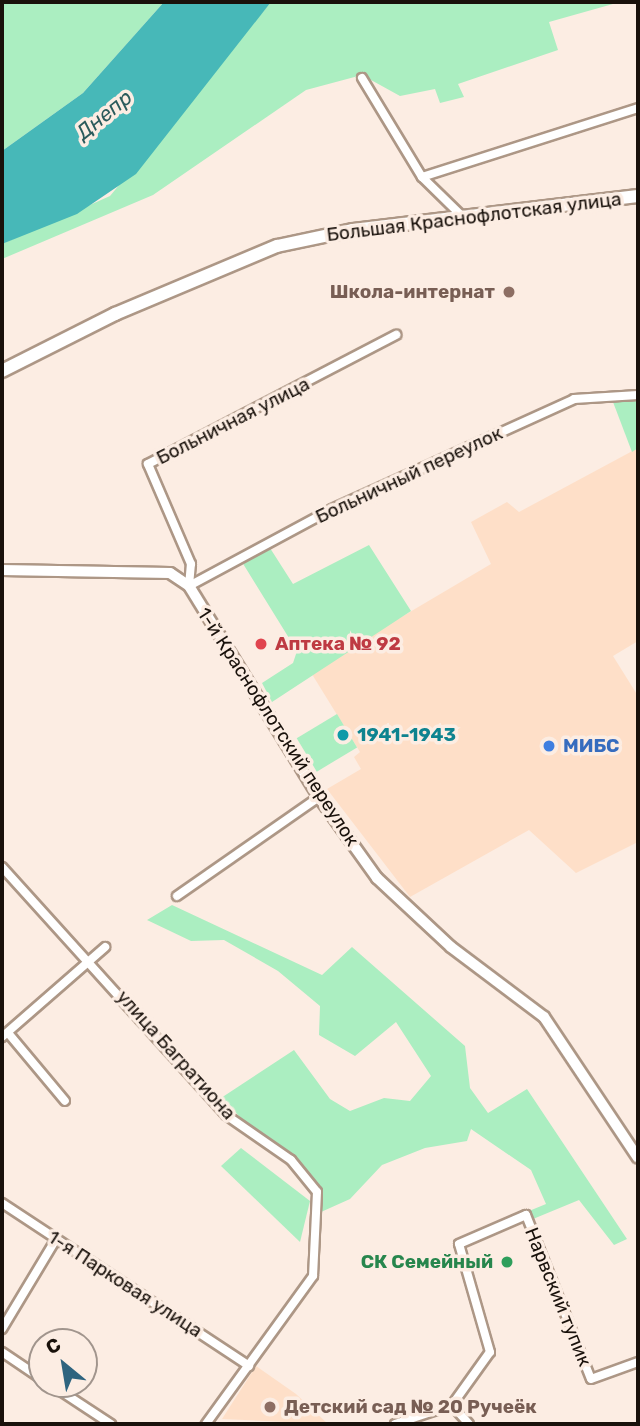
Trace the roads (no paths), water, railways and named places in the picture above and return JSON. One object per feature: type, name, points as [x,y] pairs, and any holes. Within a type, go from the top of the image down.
[{"type":"main road","name":"Большая Краснофлотская улица","points":[[2,371],[115,314],[277,246],[463,217],[638,196]]},
{"type":"street","points":[[362,78],[422,177],[463,217]]},
{"type":"street","points":[[422,177],[638,108]]},
{"type":"street","name":"Больничная улица","points":[[189,586],[191,564],[148,464],[396,335]]},
{"type":"street","name":"Больничный переулок","points":[[189,586],[332,509],[575,399],[638,395]]},
{"type":"street","name":"1-й Краснофлотский переулок","points":[[2,570],[170,573],[189,586],[319,797],[401,905],[561,1036],[638,1158]]},
{"type":"street","points":[[177,895],[319,797]]},
{"type":"street","name":"улица Багратиона","points":[[2,867],[90,960],[226,1115],[291,1160],[317,1192],[313,1276],[206,1424]]},
{"type":"street","points":[[65,1101],[5,1035],[105,947]]},
{"type":"street","name":"1-я Парковая улица","points":[[2,1203],[249,1366]]},
{"type":"street","name":"Нарвский тупик","points":[[452,1405],[490,1352],[459,1244],[526,1215],[591,1379],[638,1362]]},
{"type":"street","points":[[2,1329],[56,1238]]},
{"type":"street","points":[[2,1352],[28,1370]]},
{"type":"street","points":[[71,1398],[111,1424]]},
{"type":"street","points":[[395,1424],[452,1405],[469,1424]]},
{"type":"water","name":"Днепр","points":[[164,2],[271,2],[136,174],[77,214],[2,244],[2,151],[83,93]]},
{"type":"place","name":"Школа-интернат","points":[[509,292]]},
{"type":"place","name":"Аптека № 92","points":[[261,644]]},
{"type":"place","name":"1941-1943","points":[[343,735]]},
{"type":"place","name":"МИБС","points":[[549,746]]},
{"type":"place","name":"СК Семейный","points":[[507,1262]]},
{"type":"place","name":"Детский сад № 20 Ручеёк","points":[[270,1407]]}]
